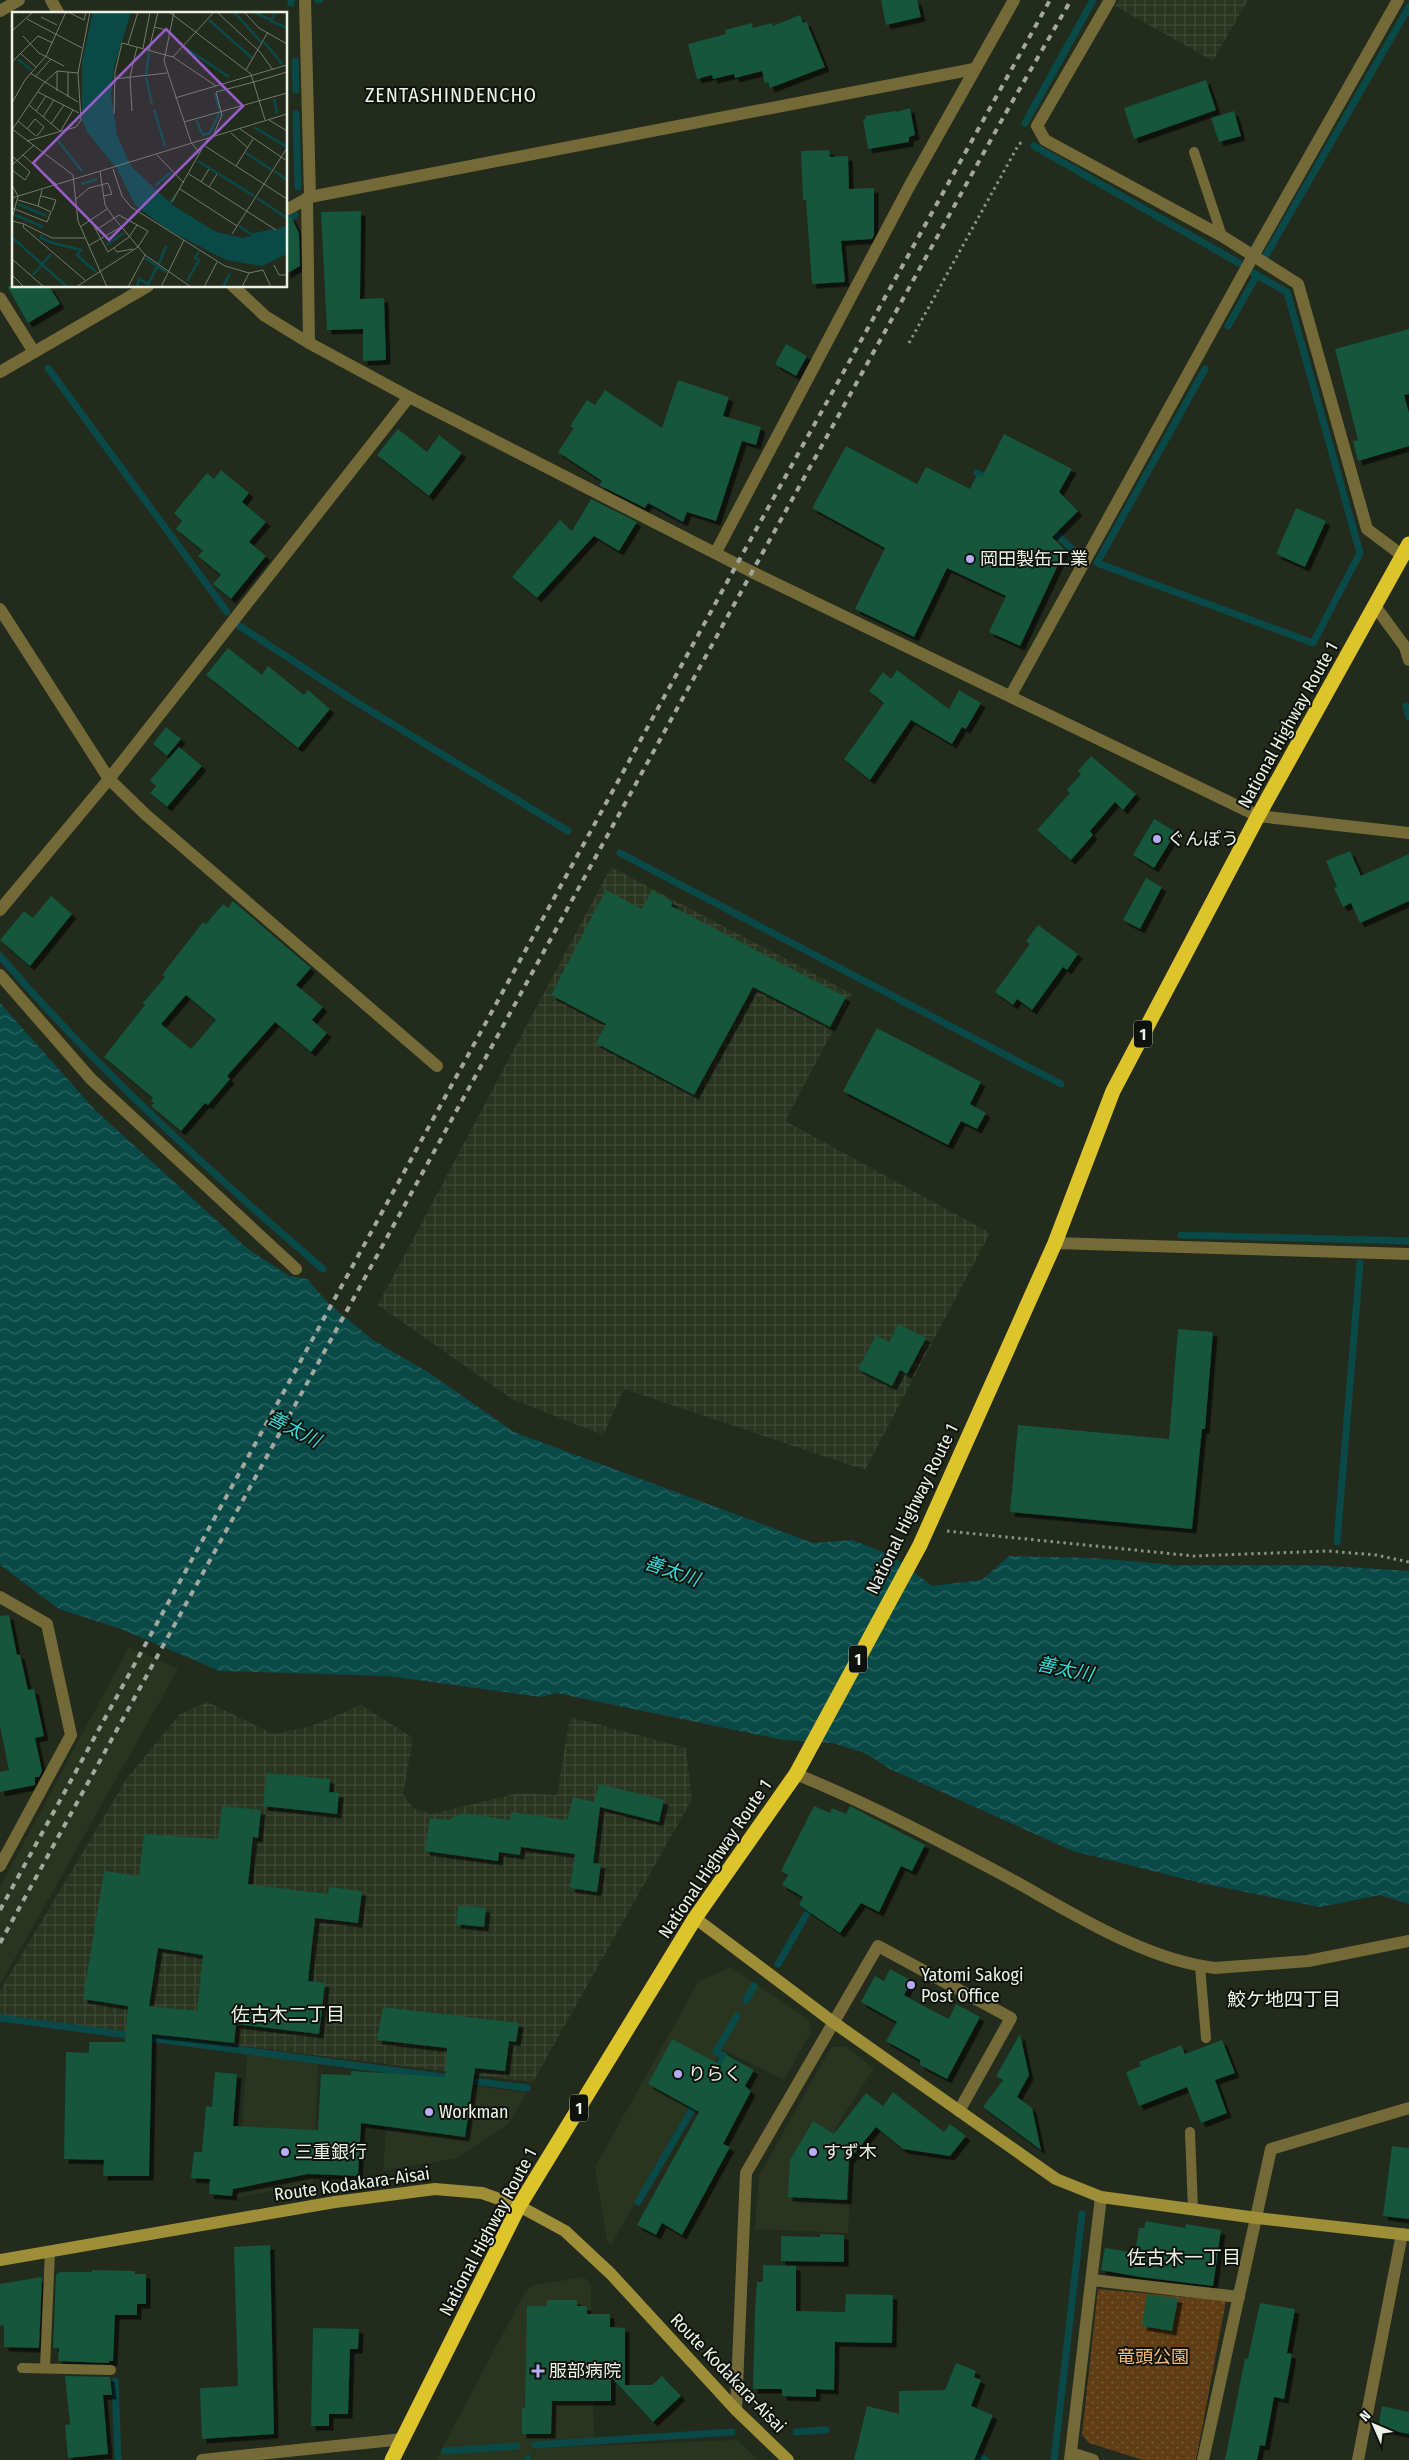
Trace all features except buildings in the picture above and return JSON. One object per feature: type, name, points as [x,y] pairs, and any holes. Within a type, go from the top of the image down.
[{"type":"highway","name":"National Highway Route 1","points":[[392,2460],[518,2206],[695,1918],[796,1774],[920,1545],[1055,1243],[1112,1091],[1258,816],[1406,550]]},
{"type":"main road","points":[[695,1918],[833,2022],[1056,2179],[1102,2197],[1256,2218],[1405,2234]]},
{"type":"main road","name":"Route Kodakara-Aisai","points":[[0,2260],[334,2202],[435,2188],[482,2193],[518,2206],[565,2231],[611,2274],[736,2410],[788,2460]]},
{"type":"street","points":[[0,11],[19,0]]},
{"type":"street","points":[[51,0],[58,12]]},
{"type":"street","points":[[305,0],[309,198],[308,343]]},
{"type":"street","points":[[716,552],[905,194],[1014,0]]},
{"type":"street","points":[[1110,0],[1038,126],[1040,132],[1045,140],[1222,236],[1298,284],[1367,529],[1406,550]]},
{"type":"street","points":[[1011,695],[1253,256],[1398,0]]},
{"type":"street","points":[[288,209],[309,198],[974,69]]},
{"type":"street","points":[[0,372],[145,288]]},
{"type":"street","points":[[235,288],[265,316],[308,343],[409,397],[752,572],[1011,695],[1258,816],[1409,834]]},
{"type":"street","points":[[0,298],[34,352]]},
{"type":"street","points":[[0,910],[109,779],[409,397]]},
{"type":"street","points":[[1375,606],[1405,647],[1409,660]]},
{"type":"street","points":[[0,610],[109,779],[145,814],[437,1066]]},
{"type":"street","points":[[0,975],[90,1079],[296,1269]]},
{"type":"street","points":[[1055,1243],[1409,1254]]},
{"type":"street","points":[[0,1597],[47,1624],[71,1735],[0,1866]]},
{"type":"street","points":[[796,1774],[844,1794],[946,1844],[1125,1941],[1200,1966],[1214,1968],[1308,1960],[1409,1941]]},
{"type":"street","points":[[736,2410],[746,2173],[878,1946],[1011,2018],[959,2112]]},
{"type":"street","points":[[1203,2460],[1271,2149],[1409,2108]]},
{"type":"street","points":[[1093,2460],[1070,2456],[1102,2197]]},
{"type":"street","points":[[1358,2460],[1405,2234]]},
{"type":"street","points":[[1092,2280],[1239,2297]]},
{"type":"street","points":[[202,2460],[403,2439]]},
{"type":"lane","points":[[1194,152],[1222,236]]},
{"type":"lane","points":[[1200,1966],[1206,2038]]},
{"type":"lane","points":[[1190,2132],[1193,2210]]},
{"type":"lane","points":[[45,2367],[50,2251]]},
{"type":"lane","points":[[22,2368],[45,2367],[110,2370]]},
{"type":"path","points":[[909,343],[1019,144],[1040,132]]},
{"type":"path","points":[[927,1529],[1194,1556],[1328,1551],[1376,1556],[1409,1562]]},
{"type":"shaded area","points":[[1119,0],[1248,0],[1213,61],[1115,6]]},
{"type":"shaded area","points":[[611,867],[852,994],[785,1121],[990,1233],[865,1470],[624,1389],[603,1435],[512,1399],[378,1305]]},
{"type":"shaded area","points":[[129,1647],[178,1669],[0,1985],[0,1887]]},
{"type":"shaded area","points":[[208,1702],[273,1734],[309,1727],[361,1705],[413,1738],[403,1794],[413,1808],[431,1814],[519,1793],[557,1795],[570,1717],[686,1748],[692,1799],[533,2082],[0,2016],[0,1991],[127,1778],[180,1714]]},
{"type":"shaded area","points":[[731,1967],[809,2020],[811,2032],[784,2080],[722,2049],[611,2245],[607,2241],[595,2167],[699,1981]]},
{"type":"shaded area","points":[[831,2047],[846,2047],[874,2068],[835,2129],[852,2151],[848,2233],[755,2229],[759,2176]]},
{"type":"shaded area","points":[[247,2054],[318,2064],[313,2183],[237,2198]]},
{"type":"shaded area","points":[[390,2074],[527,2093],[508,2124],[457,2158],[383,2171]]},
{"type":"shaded area","name":"服部病院","points":[[584,2277],[591,2285],[594,2438],[538,2442],[531,2460],[436,2460],[525,2292],[531,2286]]},
{"type":"shaded area","points":[[737,2440],[758,2460],[531,2460],[537,2448]]},
{"type":"green space","name":"竜頭公園","points":[[1098,2289],[1226,2301],[1196,2460],[1143,2460],[1089,2443],[1082,2435]]},
{"type":"water","name":"善太川","points":[[0,1003],[95,1110],[248,1249],[289,1276],[307,1279],[328,1303],[373,1340],[428,1372],[514,1432],[813,1543],[852,1540],[891,1555],[932,1586],[982,1580],[1009,1556],[1092,1558],[1175,1565],[1314,1565],[1409,1571],[1409,1904],[1380,1895],[1320,1907],[1201,1883],[1073,1851],[890,1769],[867,1754],[833,1743],[784,1740],[556,1693],[540,1697],[388,1676],[220,1671],[121,1629],[59,1609],[0,1565]]},
{"type":"waterway","points":[[1025,123],[1093,0]]},
{"type":"waterway","points":[[1265,257],[1409,7]]},
{"type":"waterway","points":[[295,61],[296,90]]},
{"type":"waterway","points":[[296,114],[298,187]]},
{"type":"waterway","points":[[1034,146],[1239,263]]},
{"type":"waterway","points":[[288,219],[295,215]]},
{"type":"waterway","points":[[1205,369],[1097,563],[1313,643],[1360,553],[1287,292],[1253,273]]},
{"type":"waterway","points":[[1228,326],[1257,275]]},
{"type":"waterway","points":[[48,368],[227,612]]},
{"type":"waterway","points":[[977,473],[990,480]]},
{"type":"waterway","points":[[1049,527],[1076,553]]},
{"type":"waterway","points":[[238,625],[353,700],[568,831]]},
{"type":"waterway","points":[[1406,706],[1409,717]]},
{"type":"waterway","points":[[620,853],[1061,1084]]},
{"type":"waterway","points":[[0,956],[37,998],[115,1079],[238,1195],[323,1269]]},
{"type":"waterway","points":[[1181,1235],[1409,1241]]},
{"type":"waterway","points":[[1337,1542],[1360,1263]]},
{"type":"waterway","points":[[778,1964],[813,1903]]},
{"type":"waterway","points":[[746,2000],[754,1986]]},
{"type":"waterway","points":[[716,2070],[724,2056],[716,2052],[737,2016]]},
{"type":"waterway","points":[[0,2018],[450,2078]]},
{"type":"waterway","points":[[465,2080],[527,2088]]},
{"type":"waterway","points":[[638,2202],[697,2101]]},
{"type":"waterway","points":[[1054,2460],[1082,2214]]},
{"type":"waterway","points":[[115,2381],[118,2459]]},
{"type":"waterway","points":[[796,2432],[826,2430]]},
{"type":"waterway","points":[[535,2445],[732,2432]]},
{"type":"waterway","points":[[445,2451],[517,2446]]},
{"type":"waterway","points":[[968,2452],[986,2460]]},
{"type":"railway","points":[[0,1910],[737,564],[1050,0]]},
{"type":"railway","points":[[0,1943],[752,572],[1004,116],[1071,0]]},
{"type":"place","name":"岡田製缶工業","points":[[970,559]]},
{"type":"place","name":"ぐんぽう","points":[[1157,839]]},
{"type":"place","name":"Yatomi Sakogi Post Office","points":[[911,1985]]},
{"type":"place","name":"りらく","points":[[678,2074]]},
{"type":"place","name":"Workman","points":[[429,2112]]},
{"type":"place","name":"三重銀行","points":[[285,2152]]},
{"type":"place","name":"すず木","points":[[813,2152]]},
{"type":"place","name":"服部病院","points":[[538,2371]]},
{"type":"district","name":"ZENTASHINDENCHO","points":[[451,95]]},
{"type":"district","name":"鮫ケ地四丁目","points":[[1284,1999]]},
{"type":"district","name":"佐古木二丁目","points":[[288,2014]]},
{"type":"district","name":"佐古木一丁目","points":[[1184,2257]]}]
